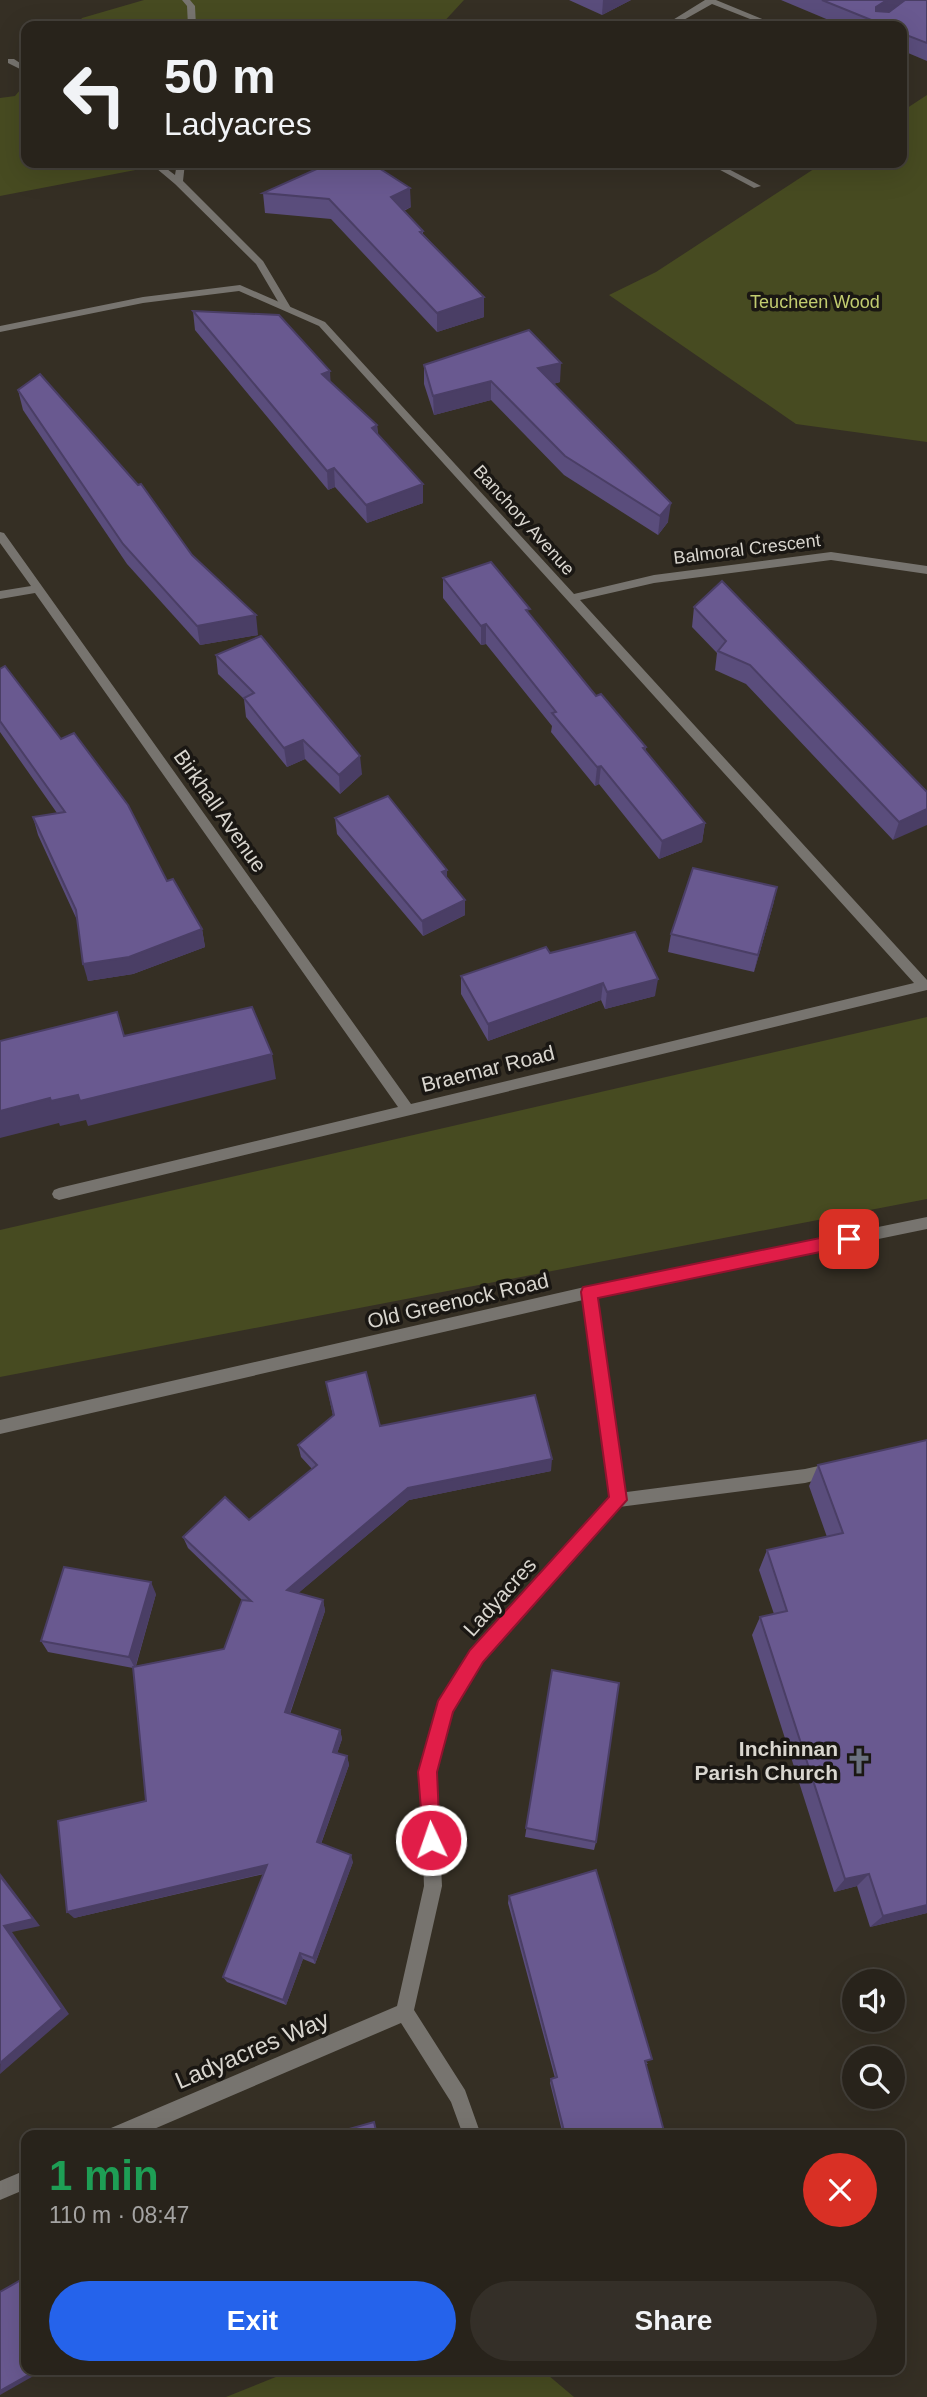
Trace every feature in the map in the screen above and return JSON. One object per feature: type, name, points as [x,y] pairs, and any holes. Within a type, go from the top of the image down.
[{"type":"street","points":[[186,0],[191,6],[192,21]]},
{"type":"street","points":[[676,21],[711,1],[762,21]]},
{"type":"street","points":[[11,61],[21,67]]},
{"type":"street","points":[[160,168],[260,263],[286,308]]},
{"type":"street","points":[[178,183],[180,168]]},
{"type":"street","points":[[721,168],[757,186]]},
{"type":"street","name":"Banchory Avenue","points":[[0,328],[143,300],[240,288],[322,324],[926,985]]},
{"type":"street","name":"Birkhall Avenue","points":[[0,535],[408,1110]]},
{"type":"street","name":"Balmoral Crescent","points":[[572,598],[653,579],[831,556],[927,570]]},
{"type":"street","points":[[0,595],[38,589]]},
{"type":"street","name":"Braemar Road","points":[[59,1194],[926,985]]},
{"type":"street","name":"Old Greenock Road","points":[[0,1427],[589,1292],[927,1223]]},
{"type":"street","points":[[589,1292],[618,1500],[805,1476],[846,1466]]},
{"type":"street","name":"Ladyacres","points":[[405,2012],[433,1886],[428,1772],[444,1708],[477,1656],[618,1500]]},
{"type":"street","points":[[405,2012],[458,2097],[470,2130]]},
{"type":"street","name":"Ladyacres Way","points":[[130,2130],[405,2012]]},
{"type":"street","points":[[0,2191],[21,2181]]},
{"type":"green space","points":[[144,0],[464,0],[445,21],[80,21],[82,18]]},
{"type":"green space","points":[[21,89],[21,168],[146,168],[0,196],[0,98],[15,96]]},
{"type":"green space","name":"Teucheen Wood","points":[[927,95],[927,442],[796,424],[609,295],[656,272],[815,168],[907,168],[907,108]]},
{"type":"green space","points":[[927,1017],[927,1199],[0,1377],[0,1230]]},
{"type":"green space","points":[[281,2375],[548,2375],[574,2397],[226,2397]]},
{"type":"building","points":[[822,0],[887,0],[876,7],[876,11],[889,12],[905,0],[927,0],[927,43],[907,35],[907,21],[874,21]]},
{"type":"building","points":[[319,168],[379,168],[410,188],[391,197],[423,231],[420,232],[484,297],[437,313],[329,199],[263,193]]},
{"type":"building","points":[[193,311],[279,315],[330,371],[322,374],[377,425],[372,428],[423,484],[366,505],[334,468],[327,471]]},
{"type":"building","points":[[529,330],[561,363],[538,368],[671,503],[660,516],[565,456],[491,381],[433,396],[424,365]]},
{"type":"building","points":[[40,374],[138,485],[141,484],[192,555],[256,615],[197,626],[123,544],[18,390]]},
{"type":"building","points":[[491,562],[596,696],[601,694],[705,823],[662,841],[601,766],[597,767],[552,713],[556,712],[486,624],[481,626],[443,578]]},
{"type":"building","points":[[722,581],[927,792],[927,809],[899,822],[750,665],[718,651],[726,641],[694,607]]},
{"type":"building","points":[[261,636],[360,756],[339,775],[303,740],[284,748],[244,698],[254,693],[216,655]]},
{"type":"building","points":[[5,666],[61,739],[74,733],[128,805],[167,881],[173,879],[202,929],[129,957],[83,964],[76,910],[33,817],[65,812],[0,721],[0,669]]},
{"type":"building","points":[[388,796],[447,870],[442,872],[465,900],[422,921],[335,818]]},
{"type":"building","points":[[693,868],[777,887],[758,955],[671,934]]},
{"type":"building","points":[[635,932],[658,979],[607,992],[603,983],[488,1024],[461,976],[546,947],[550,953]]},
{"type":"building","points":[[252,1007],[272,1054],[80,1101],[78,1095],[51,1101],[50,1098],[0,1111],[0,1041],[117,1012],[124,1036]]},
{"type":"building","points":[[366,1372],[380,1426],[535,1395],[552,1459],[408,1488],[287,1590],[323,1600],[285,1712],[340,1730],[333,1752],[347,1756],[317,1842],[351,1855],[313,1958],[300,1953],[283,2000],[223,1977],[267,1865],[67,1912],[58,1821],[146,1801],[133,1667],[224,1649],[242,1600],[251,1601],[183,1537],[225,1497],[249,1520],[317,1465],[298,1445],[334,1415],[326,1382]]},
{"type":"building","name":"Inchinnan Parish Church","points":[[927,1440],[927,1905],[883,1916],[869,1874],[845,1879],[760,1617],[787,1611],[767,1550],[843,1533],[818,1465]]},
{"type":"building","points":[[64,1567],[151,1582],[129,1657],[41,1641]]},
{"type":"building","points":[[552,1670],[619,1683],[596,1842],[526,1828]]},
{"type":"building","points":[[596,1870],[652,2059],[645,2061],[664,2130],[564,2130],[551,2079],[557,2077],[509,1896]]},
{"type":"building","points":[[0,1876],[33,1919],[4,1926],[62,2009],[0,2063]]},
{"type":"building","points":[[374,2122],[376,2130],[346,2130]]},
{"type":"building","points":[[21,2280],[21,2375],[28,2375],[0,2391],[0,2292]]},
{"type":"place","name":"Inchinnan Parish Church","points":[[859,1761]]},
{"type":"route","points":[[431,1840],[428,1772],[444,1708],[477,1656],[618,1500],[589,1292],[849,1239]]}]
